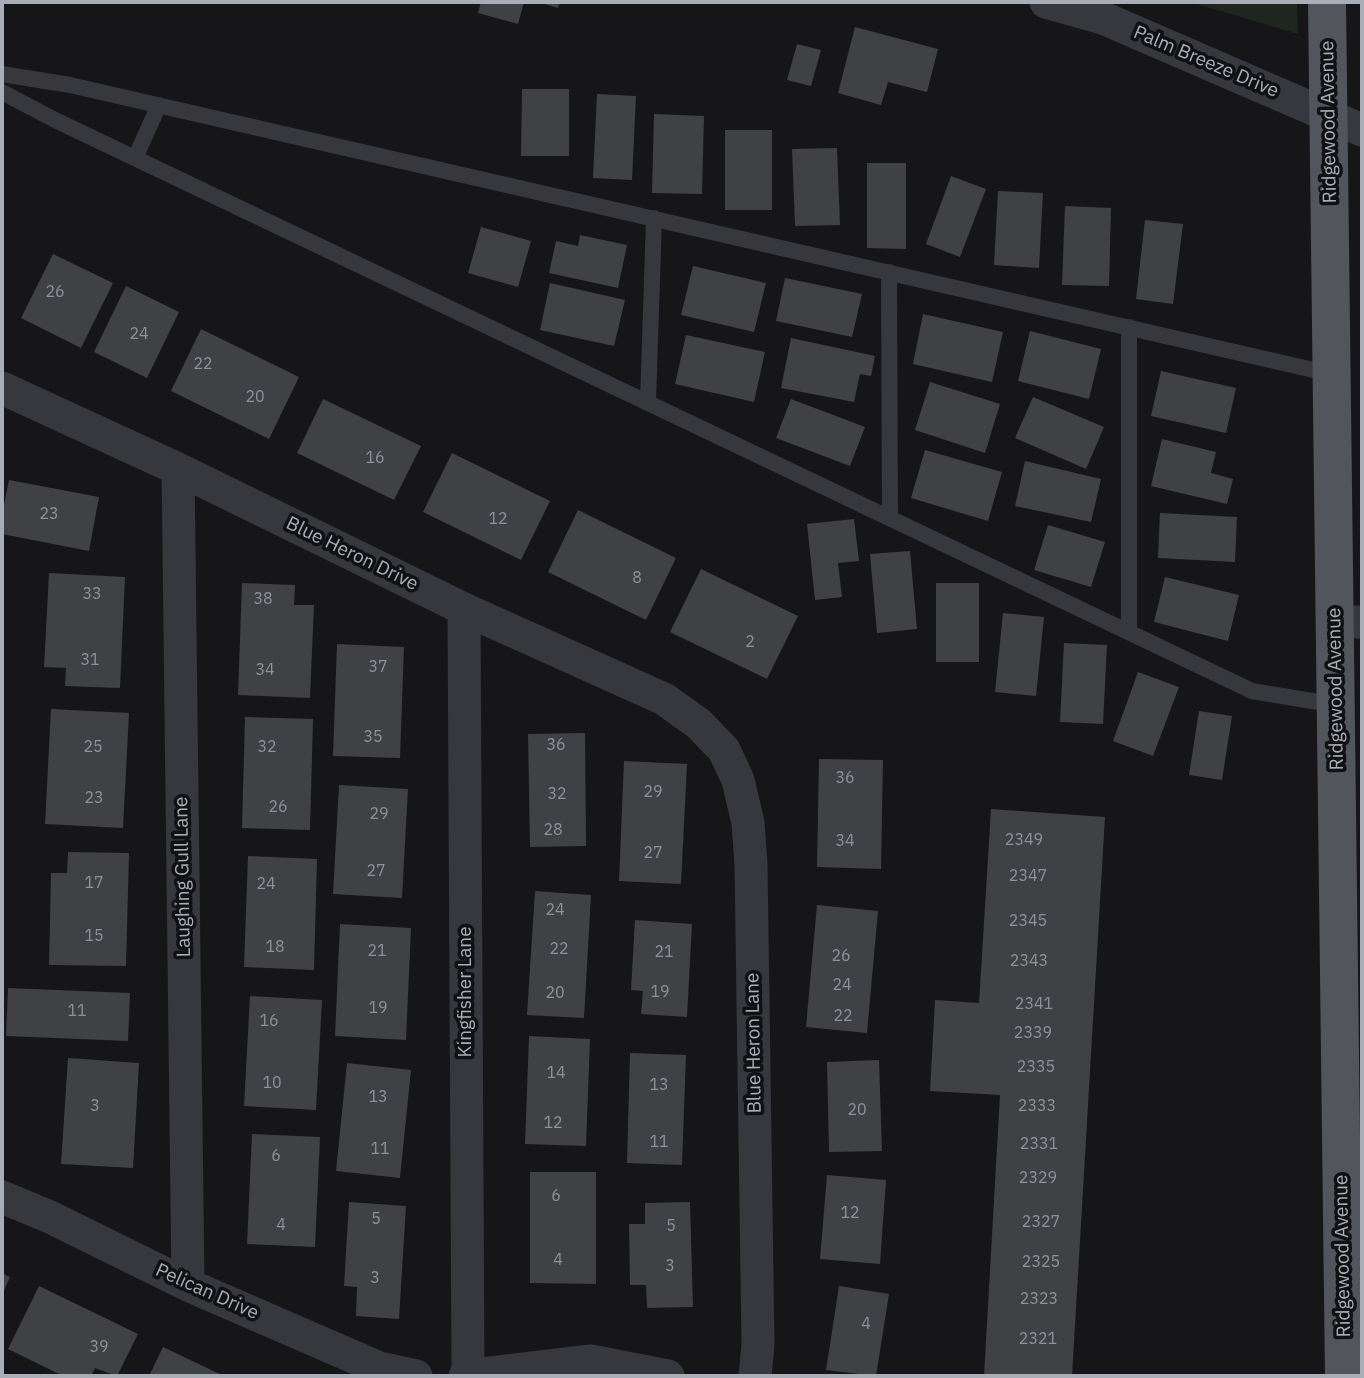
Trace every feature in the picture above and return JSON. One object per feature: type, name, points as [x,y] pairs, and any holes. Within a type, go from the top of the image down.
[{"type":"main road","name":"Ridgewood Avenue","points":[[1327,2],[1345,122],[1332,374],[1349,622],[1336,705],[1344,1376]]},
{"type":"street","name":"Palm Breeze Drive","points":[[1046,2],[1103,18],[1345,122]]},
{"type":"street","name":"Blue Heron Drive","points":[[2,388],[178,469],[464,609],[664,699],[699,724]]},
{"type":"street","name":"Laughing Gull Lane","points":[[178,469],[188,1284]]},
{"type":"street","name":"Kingfisher Lane","points":[[464,609],[467,1376]]},
{"type":"street","name":"Blue Heron Lane","points":[[699,724],[724,750],[738,780],[748,823],[751,864],[758,1345],[755,1376]]},
{"type":"street","name":"Pelican Drive","points":[[2,1197],[50,1217],[188,1284],[379,1368],[416,1376]]},
{"type":"street","points":[[467,1376],[591,1361],[668,1376]]},
{"type":"lane","points":[[2,74],[70,85],[159,105],[1332,374]]},
{"type":"lane","points":[[2,92],[1252,691],[1336,705]]},
{"type":"lane","points":[[135,158],[159,105]]},
{"type":"lane","points":[[648,402],[654,218]]},
{"type":"lane","points":[[888,272],[890,518]]},
{"type":"lane","points":[[1129,327],[1129,632]]},
{"type":"shaded area","points":[[1190,2],[1297,2],[1298,34]]},
{"type":"building","points":[[481,2],[524,2],[518,24],[478,13]]},
{"type":"building","points":[[538,2],[560,2],[558,8]]},
{"type":"building","points":[[855,27],[938,49],[927,92],[888,82],[881,105],[838,93]]},
{"type":"building","points":[[797,44],[821,50],[811,86],[787,80]]},
{"type":"building","points":[[522,89],[569,89],[569,156],[521,156]]},
{"type":"building","points":[[597,94],[636,96],[632,180],[593,178]]},
{"type":"building","points":[[654,114],[704,116],[702,194],[652,193]]},
{"type":"building","points":[[725,130],[772,130],[772,210],[725,210]]},
{"type":"building","points":[[837,148],[840,225],[795,226],[792,149]]},
{"type":"building","points":[[867,163],[906,163],[906,249],[867,248]]},
{"type":"building","points":[[951,176],[986,189],[960,257],[926,244]]},
{"type":"building","points":[[998,191],[1043,193],[1039,268],[994,265]]},
{"type":"building","points":[[1065,206],[1111,208],[1109,286],[1062,285]]},
{"type":"building","points":[[1145,220],[1183,224],[1173,304],[1136,299]]},
{"type":"building","points":[[481,227],[531,241],[518,287],[468,273]]},
{"type":"building","points":[[580,235],[627,245],[618,288],[549,273],[556,241],[578,246]]},
{"type":"building","points":[[53,254],[113,283],[81,348],[21,318]]},
{"type":"building","points":[[693,266],[766,283],[754,332],[681,315]]},
{"type":"building","points":[[785,278],[862,294],[852,337],[776,321]]},
{"type":"building","points":[[550,283],[625,300],[614,346],[540,330]]},
{"type":"building","points":[[126,286],[179,312],[147,378],[94,352]]},
{"type":"building","points":[[923,314],[1003,332],[992,382],[913,364]]},
{"type":"building","points":[[201,329],[299,377],[269,439],[171,391]]},
{"type":"building","points":[[1030,331],[1101,349],[1089,399],[1018,381]]},
{"type":"building","points":[[686,335],[765,352],[754,402],[675,384]]},
{"type":"building","points":[[791,338],[875,356],[871,376],[860,374],[854,402],[781,388]]},
{"type":"building","points":[[1161,371],[1236,388],[1226,433],[1151,416]]},
{"type":"building","points":[[930,382],[1000,404],[985,453],[915,430]]},
{"type":"building","points":[[1033,397],[1104,427],[1086,469],[1015,438]]},
{"type":"building","points":[[323,399],[421,446],[394,500],[297,453]]},
{"type":"building","points":[[791,399],[865,427],[850,466],[776,438]]},
{"type":"building","points":[[1162,439],[1216,452],[1211,473],[1233,479],[1227,504],[1151,486]]},
{"type":"building","points":[[925,450],[1002,472],[988,521],[911,498]]},
{"type":"building","points":[[452,453],[550,501],[521,560],[423,512]]},
{"type":"building","points":[[1025,461],[1101,479],[1091,522],[1015,506]]},
{"type":"building","points":[[9,480],[99,497],[89,551],[2,534],[2,515]]},
{"type":"building","points":[[578,510],[676,558],[646,620],[548,572]]},
{"type":"building","points":[[1160,513],[1237,517],[1235,562],[1158,558]]},
{"type":"building","points":[[854,519],[859,561],[838,563],[842,597],[815,600],[807,524]]},
{"type":"building","points":[[1048,525],[1105,542],[1091,587],[1034,570]]},
{"type":"building","points":[[910,551],[917,629],[877,633],[870,554]]},
{"type":"building","points":[[701,569],[798,616],[767,679],[670,632]]},
{"type":"building","points":[[49,573],[125,577],[120,688],[65,686],[66,668],[44,667]]},
{"type":"building","points":[[1165,577],[1239,595],[1228,641],[1154,622]]},
{"type":"building","points":[[242,583],[295,585],[294,605],[314,605],[310,698],[238,695]]},
{"type":"building","points":[[936,583],[979,583],[979,662],[936,662]]},
{"type":"building","points":[[1003,613],[1044,617],[1036,696],[995,692]]},
{"type":"building","points":[[1064,643],[1107,645],[1103,724],[1060,722]]},
{"type":"building","points":[[337,644],[404,647],[400,758],[333,756]]},
{"type":"building","points":[[1138,672],[1179,687],[1153,756],[1113,741]]},
{"type":"building","points":[[51,709],[129,713],[123,828],[45,824]]},
{"type":"building","points":[[1199,711],[1232,716],[1222,780],[1189,775]]},
{"type":"building","points":[[245,717],[313,719],[310,830],[242,828]]},
{"type":"building","points":[[585,733],[586,846],[530,847],[528,734]]},
{"type":"building","points":[[819,759],[883,760],[881,869],[817,867]]},
{"type":"building","points":[[624,761],[687,764],[681,884],[619,881]]},
{"type":"building","points":[[339,785],[408,789],[402,898],[333,894]]},
{"type":"building","points":[[991,809],[1105,817],[1072,1376],[984,1376],[1000,1095],[930,1091],[935,1000],[979,1003]]},
{"type":"building","points":[[68,852],[129,853],[126,966],[49,965],[51,873],[67,873]]},
{"type":"building","points":[[248,856],[317,859],[314,970],[244,967]]},
{"type":"building","points":[[535,891],[591,895],[584,1018],[527,1015]]},
{"type":"building","points":[[817,905],[878,911],[867,1033],[806,1027]]},
{"type":"building","points":[[635,920],[692,924],[687,1017],[641,1014],[643,991],[631,990]]},
{"type":"building","points":[[340,924],[411,928],[406,1040],[335,1036]]},
{"type":"building","points":[[8,988],[130,993],[128,1041],[6,1036]]},
{"type":"building","points":[[250,996],[322,1000],[316,1110],[244,1106]]},
{"type":"building","points":[[529,1036],[590,1039],[586,1146],[525,1144]]},
{"type":"building","points":[[630,1053],[686,1055],[682,1165],[627,1163]]},
{"type":"building","points":[[68,1058],[139,1063],[133,1168],[61,1164]]},
{"type":"building","points":[[879,1060],[882,1151],[829,1152],[827,1062]]},
{"type":"building","points":[[347,1063],[411,1070],[400,1178],[336,1171]]},
{"type":"building","points":[[252,1134],[320,1137],[315,1247],[247,1244]]},
{"type":"building","points":[[530,1172],[596,1172],[596,1284],[530,1283]]},
{"type":"building","points":[[827,1175],[886,1180],[880,1264],[820,1259]]},
{"type":"building","points":[[349,1202],[406,1206],[399,1319],[356,1316],[357,1287],[344,1286]]},
{"type":"building","points":[[690,1202],[693,1307],[647,1308],[646,1285],[630,1285],[629,1224],[645,1224],[645,1203]]},
{"type":"building","points":[[2,1273],[10,1277],[2,1295]]},
{"type":"building","points":[[39,1286],[138,1334],[117,1376],[95,1368],[91,1376],[63,1376],[8,1349]]},
{"type":"building","points":[[839,1286],[889,1294],[876,1376],[826,1370]]},
{"type":"building","points":[[163,1347],[224,1376],[149,1376]]}]
